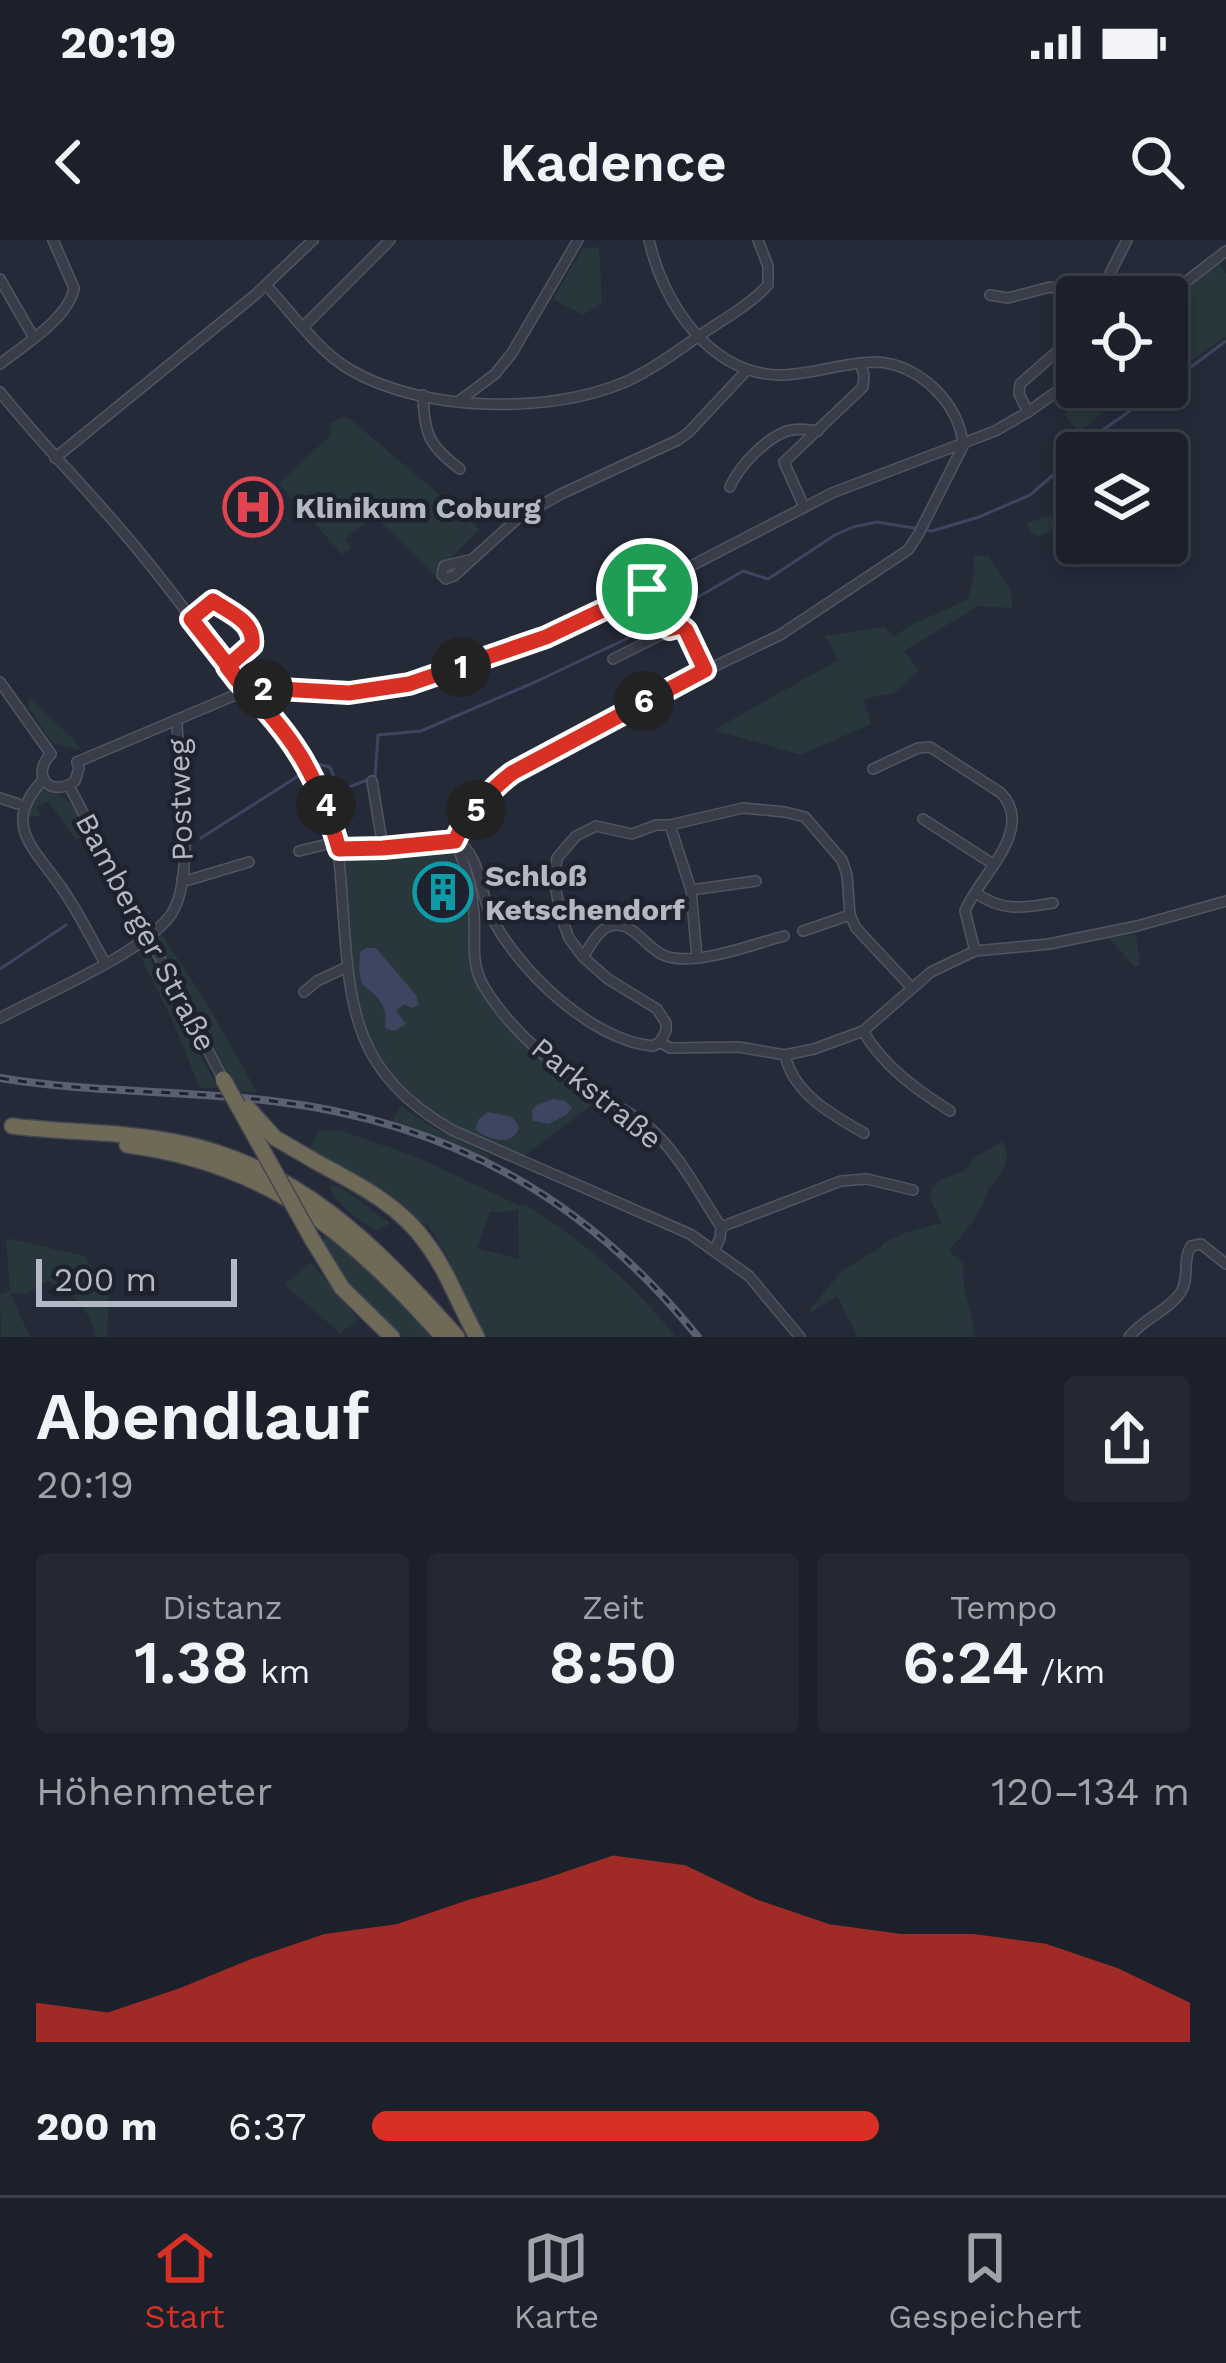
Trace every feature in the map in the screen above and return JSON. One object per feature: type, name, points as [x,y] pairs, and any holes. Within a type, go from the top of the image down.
[{"type":"highway","points":[[223,1079],[275,1138],[388,1204],[415,1229],[439,1262],[478,1337]]},
{"type":"highway","points":[[223,1079],[342,1288],[392,1337]]},
{"type":"highway","points":[[442,1337],[340,1234],[267,1187],[149,1148],[11,1126],[179,1142],[268,1173],[344,1221],[457,1337]]},
{"type":"street","points":[[0,364],[57,317],[73,296],[68,271],[53,240]]},
{"type":"street","points":[[55,458],[266,285],[313,240]]},
{"type":"street","points":[[304,326],[390,240]]},
{"type":"street","points":[[459,401],[483,385],[512,352],[578,240]]},
{"type":"street","points":[[455,841],[491,792],[512,773],[793,627],[908,550],[963,446],[958,421],[930,384],[905,369],[860,363],[788,375],[732,364],[698,337],[663,284],[649,240]]},
{"type":"street","points":[[266,285],[347,368],[368,379],[459,401],[541,403],[598,392],[643,374],[766,288],[768,266],[758,240]]},
{"type":"street","points":[[1106,276],[1127,240]]},
{"type":"street","points":[[1188,280],[1226,251]]},
{"type":"street","points":[[0,279],[34,338]]},
{"type":"street","points":[[990,296],[1008,298],[1056,288]]},
{"type":"street","points":[[1028,412],[1019,394],[1020,384],[1056,352]]},
{"type":"street","points":[[804,507],[784,462],[863,387],[860,363]]},
{"type":"street","points":[[470,560],[518,518],[679,440],[747,370]]},
{"type":"street","points":[[483,385],[486,404]]},
{"type":"street","points":[[0,392],[134,545],[227,667],[293,742],[309,769],[328,809],[338,846],[355,1018],[369,1052],[389,1080],[425,1114],[468,1138],[716,1249],[752,1279],[800,1337]]},
{"type":"street","points":[[247,690],[349,693],[409,684],[546,637],[850,485],[963,446],[1056,392]]},
{"type":"street","points":[[422,395],[431,443],[460,470]]},
{"type":"street","points":[[730,487],[736,474],[776,437],[794,429],[818,430]]},
{"type":"street","points":[[929,458],[943,463],[946,479]]},
{"type":"street","points":[[647,589],[668,626]]},
{"type":"street","points":[[191,619],[213,601],[250,627],[252,645],[227,667]]},
{"type":"street","points":[[613,659],[668,626],[683,626],[705,670]]},
{"type":"street","points":[[0,682],[51,754]]},
{"type":"street","points":[[263,707],[271,689]]},
{"type":"street","name":"Postweg","points":[[76,762],[247,690]]},
{"type":"street","name":"Postweg","points":[[177,721],[185,846],[182,879]]},
{"type":"street","points":[[874,769],[930,747],[1009,802],[1013,826],[965,911],[975,951]]},
{"type":"street","points":[[76,762],[66,752],[51,754],[42,765],[44,779],[21,798],[15,820],[19,840],[63,889],[105,963]]},
{"type":"street","name":"Bamberger Straße","points":[[44,779],[55,788],[69,786],[78,775],[76,762]]},
{"type":"street","points":[[372,781],[383,848]]},
{"type":"street","name":"Bamberger Straße","points":[[69,786],[223,1079]]},
{"type":"street","points":[[0,798],[18,804]]},
{"type":"street","points":[[299,851],[463,844],[497,925],[540,981],[571,1009],[603,1028],[653,1046],[665,1034],[666,1024],[657,1009],[608,979],[569,938],[554,882],[559,854],[576,836],[596,826],[632,834],[743,808],[805,817],[842,860],[856,928],[912,988]]},
{"type":"street","points":[[923,819],[993,864]]},
{"type":"street","points":[[670,825],[691,890],[697,958]]},
{"type":"street","name":"Parkstraße","points":[[455,841],[472,896],[474,957],[481,982],[508,1018],[560,1068],[652,1130],[721,1227]]},
{"type":"street","points":[[0,1018],[105,963],[162,925],[177,903],[182,879],[248,862]]},
{"type":"street","points":[[691,890],[756,881]]},
{"type":"street","points":[[976,893],[1013,908],[1053,903]]},
{"type":"street","points":[[660,1042],[670,1048],[739,1047],[785,1055],[814,1049],[863,1031],[931,972],[975,951],[1049,944],[1226,901]]},
{"type":"street","points":[[803,931],[850,915]]},
{"type":"street","points":[[583,957],[604,928],[616,925],[630,929],[664,956],[677,959],[784,936]]},
{"type":"street","points":[[304,992],[347,967]]},
{"type":"street","points":[[863,1031],[894,1070],[950,1112]]},
{"type":"street","points":[[785,1055],[790,1072],[817,1102],[864,1133]]},
{"type":"street","points":[[716,1249],[721,1227],[841,1181],[867,1179],[913,1190]]},
{"type":"street","points":[[1130,1337],[1179,1295],[1186,1280],[1185,1255],[1191,1246],[1201,1244],[1226,1264]]},
{"type":"shaded area","points":[[599,247],[602,303],[583,315],[553,299],[583,248]]},
{"type":"shaded area","points":[[1218,262],[1226,274],[1226,336],[1188,363],[1188,285]]},
{"type":"shaded area","points":[[1071,408],[1108,408],[1079,432],[1064,414]]},
{"type":"shaded area","points":[[342,416],[480,529],[434,575],[379,520],[366,522],[345,539],[352,547],[343,555],[278,484],[331,435],[329,425]]},
{"type":"shaded area","points":[[1056,514],[1056,528],[1039,537],[1027,523]]},
{"type":"shaded area","points":[[974,555],[988,556],[1010,588],[1013,608],[978,606],[904,651],[919,671],[894,693],[864,699],[871,724],[801,755],[714,730],[838,660],[825,636],[885,627],[894,637],[967,600]]},
{"type":"shaded area","points":[[29,697],[81,750],[52,743],[28,707]]},
{"type":"shaded area","points":[[39,791],[68,801],[88,834],[76,840],[48,801],[36,807],[41,816],[21,818]]},
{"type":"shaded area","points":[[444,847],[465,874],[470,952],[478,986],[501,1020],[531,1049],[598,1100],[523,1157],[443,1119],[403,1088],[382,1061],[357,1000],[345,862],[353,853]]},
{"type":"shaded area","points":[[160,932],[257,1092],[241,1091],[231,1081],[156,936]]},
{"type":"shaded area","points":[[1136,934],[1140,965],[1135,967],[1109,938]]},
{"type":"shaded area","points":[[143,947],[218,1088],[200,1088],[136,948]]},
{"type":"shaded area","points":[[401,1106],[490,1155],[488,1159],[392,1121]]},
{"type":"shaded area","points":[[339,1130],[417,1157],[526,1205],[607,1265],[676,1337],[488,1337],[477,1324],[428,1224],[384,1190],[323,1161],[310,1150],[318,1131]],"holes":[[[518,1208],[519,1259],[477,1248],[490,1212]]]},
{"type":"shaded area","points":[[1002,1141],[1007,1154],[1004,1166],[978,1213],[949,1251],[964,1264],[974,1337],[858,1337],[837,1296],[810,1313],[843,1270],[883,1243],[941,1223],[930,1198],[932,1187],[965,1171],[974,1158]]},
{"type":"shaded area","points":[[330,1185],[339,1186],[390,1223],[377,1231],[342,1206]]},
{"type":"shaded area","points":[[333,1237],[383,1281],[434,1337],[405,1337],[356,1295],[321,1244],[320,1240]]},
{"type":"shaded area","points":[[6,1238],[84,1256],[109,1289],[107,1337],[95,1337],[79,1303],[48,1281],[26,1294],[10,1293],[30,1337],[1,1337],[0,1294],[10,1291]]},
{"type":"shaded area","points":[[311,1262],[358,1319],[340,1333],[285,1285]]},
{"type":"water","points":[[376,948],[416,995],[419,1005],[404,1004],[396,1011],[406,1024],[395,1031],[385,1028],[381,1003],[362,984],[360,952]]},
{"type":"water","points":[[553,1099],[572,1108],[549,1124],[533,1121],[532,1110]]},
{"type":"water","points":[[488,1112],[513,1119],[519,1128],[511,1138],[500,1140],[475,1130]]},
{"type":"waterway","points":[[1188,369],[1226,341]]},
{"type":"waterway","points":[[375,777],[378,735],[421,731],[533,683],[624,640],[743,571],[768,579],[853,527],[877,522],[932,531],[1030,495],[1090,439],[1134,408]]},
{"type":"waterway","points":[[201,838],[317,764],[330,767],[339,791],[367,780]]},
{"type":"waterway","points":[[0,969],[66,925]]},
{"type":"railway","points":[[0,1078],[272,1101],[337,1111],[455,1148],[510,1175],[609,1244],[698,1337]]},
{"type":"place","name":"Klinikum Coburg","points":[[253,507]]},
{"type":"place","name":"Schloß Ketschendorf","points":[[443,892]]},
{"type":"route","points":[[647,589],[546,637],[424,680],[368,692],[247,690],[233,676],[191,619],[213,601],[249,625],[252,645],[227,667],[233,676],[293,742],[303,758],[328,809],[339,849],[383,848],[455,841],[491,792],[512,773],[705,670],[686,630],[683,626],[669,629],[647,589]]}]
